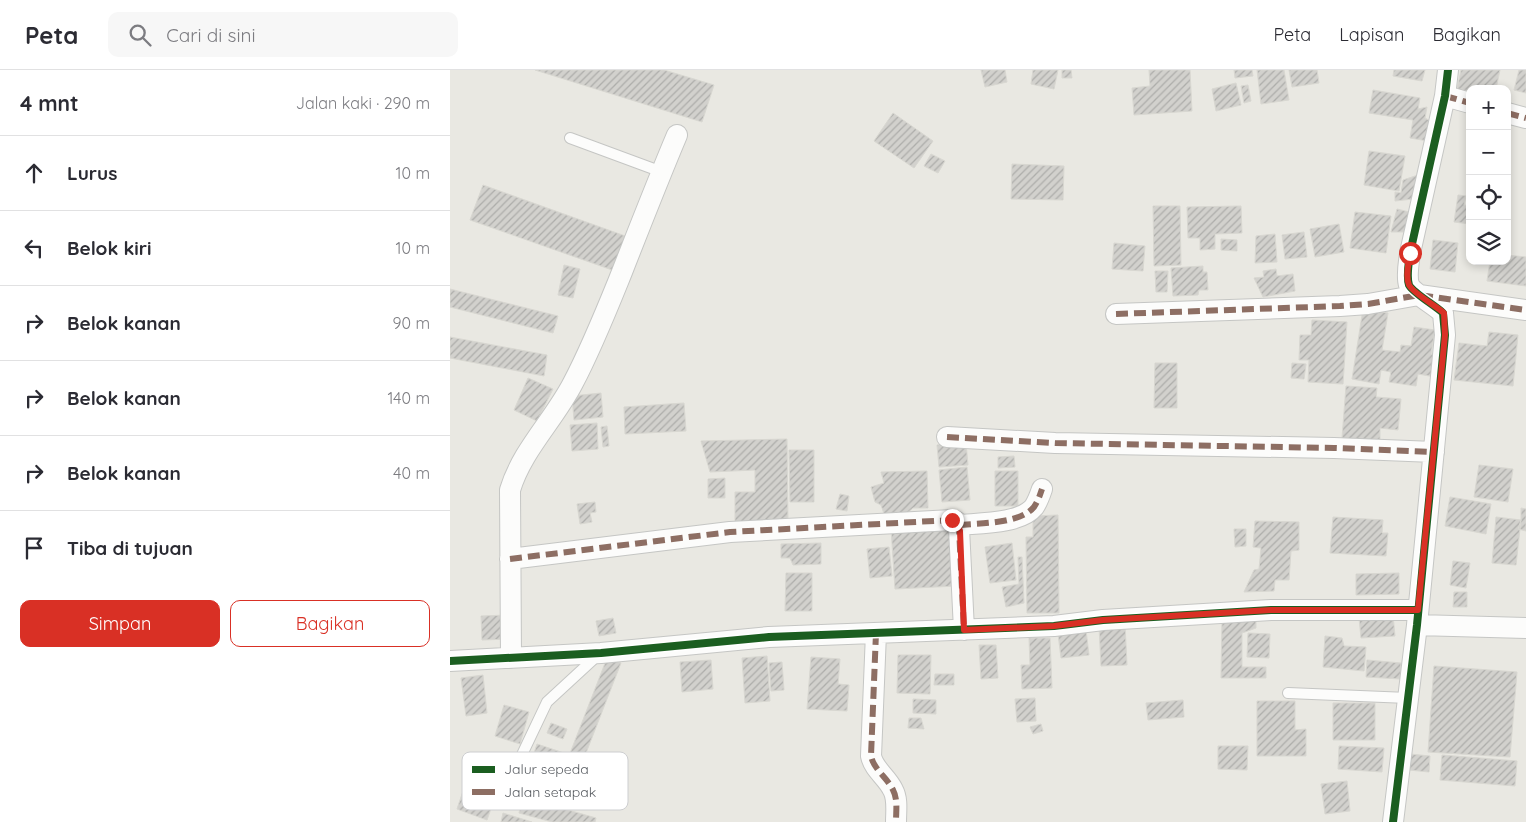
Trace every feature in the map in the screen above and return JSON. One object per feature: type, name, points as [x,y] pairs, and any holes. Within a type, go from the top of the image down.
[{"type":"street","points":[[1393,822],[1417,618],[1444,349],[1444,313],[1419,295],[1409,285],[1408,269],[1445,96],[1448,70]]},
{"type":"street","points":[[1445,96],[1466,102]]},
{"type":"street","points":[[1511,114],[1526,118]]},
{"type":"street","points":[[511,658],[510,490],[522,461],[561,405],[573,384],[605,313],[677,135]]},
{"type":"street","points":[[1116,314],[1340,306],[1368,304],[1419,295],[1526,310]]},
{"type":"street","points":[[947,437],[1055,443],[1334,448],[1434,452]]},
{"type":"street","points":[[959,525],[1002,521],[1024,514],[1033,508],[1042,489]]},
{"type":"street","points":[[510,559],[730,532],[956,521],[959,525],[964,630]]},
{"type":"street","points":[[450,661],[601,653],[769,637],[1054,626],[1103,620],[1271,610],[1417,618],[1526,628]]},
{"type":"street","points":[[876,633],[871,756],[878,771],[894,791],[896,797],[896,822]]},
{"type":"lane","points":[[570,138],[662,172]]},
{"type":"lane","points":[[523,752],[546,702],[601,653]]},
{"type":"lane","points":[[1288,693],[1408,698]]},
{"type":"building","points":[[535,70],[664,70],[714,85],[702,122]]},
{"type":"building","points":[[981,70],[1005,70],[1007,82],[985,87]]},
{"type":"building","points":[[1033,70],[1058,70],[1054,89],[1031,84]]},
{"type":"building","points":[[1062,70],[1071,70],[1072,78],[1062,78]]},
{"type":"building","points":[[1149,70],[1190,70],[1192,111],[1134,115],[1132,88],[1150,86]]},
{"type":"building","points":[[1234,70],[1252,70],[1253,76],[1235,78]]},
{"type":"building","points":[[1257,70],[1284,70],[1289,100],[1261,104]]},
{"type":"building","points":[[1289,70],[1317,70],[1319,83],[1292,87]]},
{"type":"building","points":[[1394,70],[1425,70],[1422,81],[1393,76]]},
{"type":"building","points":[[1461,70],[1500,70],[1497,85],[1466,85],[1466,90],[1457,89]]},
{"type":"building","points":[[1519,70],[1526,70],[1526,93],[1514,90]]},
{"type":"building","points":[[1236,83],[1241,105],[1216,111],[1212,89]]},
{"type":"building","points":[[1248,85],[1251,101],[1244,103],[1241,86]]},
{"type":"building","points":[[1373,90],[1420,98],[1418,109],[1427,107],[1425,118],[1432,122],[1428,141],[1410,138],[1413,120],[1369,113]]},
{"type":"building","points":[[893,113],[933,141],[914,168],[874,141]]},
{"type":"building","points":[[1369,151],[1405,156],[1399,191],[1364,185]]},
{"type":"building","points":[[931,154],[945,161],[938,173],[924,166]]},
{"type":"building","points":[[1012,164],[1064,166],[1063,200],[1011,199]]},
{"type":"building","points":[[1418,175],[1413,199],[1395,201],[1395,192],[1401,193],[1403,180]]},
{"type":"building","points":[[483,185],[628,237],[615,271],[470,220]]},
{"type":"building","points":[[1458,195],[1466,196],[1464,205],[1466,205],[1466,224],[1454,222]]},
{"type":"building","points":[[1153,206],[1180,206],[1181,265],[1154,266]]},
{"type":"building","points":[[1241,206],[1242,233],[1215,234],[1215,249],[1200,250],[1200,238],[1188,238],[1187,207]]},
{"type":"building","points":[[1397,209],[1413,213],[1408,232],[1391,232]]},
{"type":"building","points":[[1355,212],[1391,216],[1386,253],[1350,248]]},
{"type":"building","points":[[1339,224],[1344,252],[1315,257],[1310,229]]},
{"type":"building","points":[[1304,232],[1307,257],[1285,259],[1282,235]]},
{"type":"building","points":[[1275,234],[1277,262],[1255,263],[1256,236]]},
{"type":"building","points":[[1221,239],[1237,240],[1237,251],[1221,250]]},
{"type":"building","points":[[1433,240],[1458,243],[1455,272],[1430,269]]},
{"type":"building","points":[[1114,243],[1145,246],[1143,271],[1112,269]]},
{"type":"building","points":[[1511,255],[1526,257],[1526,286],[1487,281],[1489,265],[1511,265]]},
{"type":"building","points":[[564,265],[580,269],[573,298],[558,295]]},
{"type":"building","points":[[1203,266],[1203,272],[1207,272],[1208,290],[1199,290],[1198,295],[1173,296],[1171,268]]},
{"type":"building","points":[[1276,269],[1277,276],[1293,274],[1295,291],[1263,297],[1254,278],[1264,277],[1263,271]]},
{"type":"building","points":[[1155,271],[1168,271],[1167,292],[1156,292]]},
{"type":"building","points":[[450,289],[558,316],[553,333],[450,307]]},
{"type":"building","points":[[1363,309],[1388,313],[1382,350],[1400,352],[1401,345],[1411,346],[1414,327],[1435,330],[1431,354],[1439,355],[1435,377],[1418,374],[1416,386],[1389,382],[1391,372],[1381,370],[1379,384],[1352,379]]},
{"type":"building","points":[[1312,320],[1347,322],[1343,384],[1308,382],[1309,360],[1299,360],[1300,335],[1311,335]]},
{"type":"building","points":[[1489,332],[1518,335],[1513,386],[1454,380],[1459,343],[1487,346]]},
{"type":"building","points":[[450,337],[547,355],[544,376],[450,358]]},
{"type":"building","points":[[1155,363],[1177,363],[1177,408],[1154,408]]},
{"type":"building","points":[[1292,363],[1306,364],[1304,379],[1291,378]]},
{"type":"building","points":[[528,378],[553,389],[537,421],[514,410]]},
{"type":"building","points":[[1346,386],[1377,388],[1376,397],[1401,399],[1398,430],[1380,428],[1380,441],[1342,438]]},
{"type":"building","points":[[601,393],[603,417],[574,420],[572,396]]},
{"type":"building","points":[[684,403],[686,431],[625,434],[624,407]]},
{"type":"building","points":[[597,423],[598,449],[572,451],[570,425]]},
{"type":"building","points":[[607,426],[609,446],[603,447],[601,427]]},
{"type":"building","points":[[787,439],[788,522],[735,523],[735,492],[755,492],[755,470],[710,472],[701,441]]},
{"type":"building","points":[[966,443],[968,465],[939,467],[937,445]]},
{"type":"building","points":[[789,450],[814,450],[814,502],[790,502]]},
{"type":"building","points":[[1014,456],[1015,467],[998,468],[998,457]]},
{"type":"building","points":[[1479,465],[1513,469],[1508,502],[1474,497]]},
{"type":"building","points":[[967,467],[970,500],[942,502],[939,470]]},
{"type":"building","points":[[927,471],[928,508],[913,508],[904,516],[885,517],[881,505],[875,502],[871,487],[884,483],[881,472]]},
{"type":"building","points":[[995,471],[1018,471],[1018,506],[995,506]]},
{"type":"building","points":[[725,478],[725,498],[708,498],[708,479]]},
{"type":"building","points":[[840,494],[849,496],[847,511],[836,509]]},
{"type":"building","points":[[1450,497],[1491,504],[1486,534],[1445,526]]},
{"type":"building","points":[[595,502],[596,512],[590,513],[592,522],[580,524],[577,504]]},
{"type":"building","points":[[1521,508],[1526,509],[1526,531],[1518,529],[1521,520]]},
{"type":"building","points":[[1058,515],[1059,613],[1027,613],[1026,537],[1033,537],[1033,516]]},
{"type":"building","points":[[1333,517],[1383,520],[1382,533],[1388,533],[1386,556],[1330,553]]},
{"type":"building","points":[[1496,517],[1521,520],[1516,565],[1492,563]]},
{"type":"building","points":[[1255,521],[1299,522],[1299,550],[1291,551],[1289,580],[1275,580],[1274,591],[1244,592],[1254,570],[1259,569],[1261,548],[1253,547]]},
{"type":"building","points":[[953,524],[956,586],[895,589],[891,528]]},
{"type":"building","points":[[1234,529],[1246,529],[1246,546],[1235,547]]},
{"type":"building","points":[[821,543],[821,564],[793,565],[790,558],[781,558],[781,544]]},
{"type":"building","points":[[1012,543],[1016,580],[990,583],[985,547]]},
{"type":"building","points":[[889,547],[892,576],[870,578],[867,549]]},
{"type":"building","points":[[1018,557],[1022,557],[1024,603],[1006,607],[1002,587],[1019,584]]},
{"type":"building","points":[[1453,561],[1470,563],[1466,588],[1450,585]]},
{"type":"building","points":[[786,573],[812,573],[812,611],[785,611]]},
{"type":"building","points":[[1399,573],[1399,594],[1356,595],[1356,574]]},
{"type":"building","points":[[1454,592],[1467,592],[1467,607],[1453,607]]},
{"type":"building","points":[[508,615],[509,639],[482,640],[481,616]]},
{"type":"building","points":[[1393,615],[1395,636],[1361,638],[1359,618]]},
{"type":"building","points":[[613,618],[616,633],[599,636],[596,621]]},
{"type":"building","points":[[1222,620],[1256,621],[1256,628],[1242,633],[1242,667],[1266,667],[1266,678],[1221,678]]},
{"type":"building","points":[[1125,624],[1127,665],[1101,666],[1099,626]]},
{"type":"building","points":[[1086,630],[1089,655],[1061,658],[1058,634]]},
{"type":"building","points":[[1248,633],[1270,634],[1269,658],[1247,657]]},
{"type":"building","points":[[1325,636],[1342,638],[1344,646],[1366,647],[1364,671],[1323,667]]},
{"type":"building","points":[[1029,638],[1050,638],[1052,688],[1022,689],[1021,665],[1030,665]]},
{"type":"building","points":[[979,645],[996,645],[998,678],[981,679]]},
{"type":"building","points":[[898,655],[931,655],[930,694],[897,693]]},
{"type":"building","points":[[767,656],[770,701],[745,703],[742,658]]},
{"type":"building","points":[[811,657],[840,659],[838,684],[849,685],[847,711],[807,709]]},
{"type":"building","points":[[607,658],[621,663],[586,752],[570,752]]},
{"type":"building","points":[[711,660],[713,689],[682,692],[680,662]]},
{"type":"building","points":[[1367,660],[1401,663],[1400,679],[1366,677]]},
{"type":"building","points":[[782,662],[784,690],[771,691],[769,663]]},
{"type":"building","points":[[1434,666],[1517,672],[1510,757],[1428,752]]},
{"type":"building","points":[[935,674],[954,674],[954,685],[934,685]]},
{"type":"building","points":[[483,675],[487,713],[466,716],[461,678]]},
{"type":"building","points":[[1035,698],[1036,721],[1017,722],[1015,699]]},
{"type":"building","points":[[913,699],[936,700],[936,714],[913,713]]},
{"type":"building","points":[[1183,700],[1184,717],[1148,720],[1146,703]]},
{"type":"building","points":[[1257,701],[1295,701],[1295,730],[1306,729],[1306,756],[1257,756]]},
{"type":"building","points":[[1333,703],[1375,703],[1375,740],[1333,740]]},
{"type":"building","points":[[504,705],[529,712],[520,744],[495,736]]},
{"type":"building","points":[[909,718],[921,718],[924,729],[908,728]]},
{"type":"building","points":[[551,723],[567,729],[563,739],[547,733]]},
{"type":"building","points":[[1041,724],[1043,731],[1033,734],[1030,727]]},
{"type":"building","points":[[537,744],[561,752],[534,752]]},
{"type":"building","points":[[1218,746],[1248,746],[1247,770],[1218,769]]},
{"type":"building","points":[[1339,746],[1384,748],[1382,772],[1338,769]]},
{"type":"building","points":[[1410,754],[1430,756],[1429,772],[1409,770]]},
{"type":"building","points":[[1442,755],[1517,761],[1515,786],[1440,780]]},
{"type":"building","points":[[1347,781],[1350,811],[1325,814],[1321,784]]},
{"type":"building","points":[[462,794],[462,810],[491,810],[487,820],[457,809]]},
{"type":"building","points":[[520,810],[568,810],[596,818],[595,822],[552,822],[519,813]]},
{"type":"building","points":[[503,813],[532,822],[501,822]]},
{"type":"marked path","points":[[1445,96],[1466,102]]},
{"type":"marked path","points":[[1511,114],[1526,118]]},
{"type":"marked path","points":[[1116,314],[1340,306],[1368,304],[1419,295],[1526,310]]},
{"type":"marked path","points":[[947,437],[1055,443],[1334,448],[1434,452]]},
{"type":"marked path","points":[[959,525],[999,522],[1019,517],[1028,513],[1034,507],[1042,489]]},
{"type":"marked path","points":[[510,559],[730,532],[952,520],[957,522],[959,528],[964,630]]},
{"type":"marked path","points":[[876,633],[871,756],[895,794],[896,822]]},
{"type":"cycle path","points":[[1393,822],[1417,625],[1445,335],[1443,313],[1411,288],[1408,281],[1408,269],[1445,96],[1448,70]]},
{"type":"cycle path","points":[[450,661],[601,653],[769,637],[1054,626],[1103,620],[1271,610],[1418,610]]},
{"type":"route","points":[[952,520],[957,522],[960,531],[964,630],[1054,626],[1103,620],[1271,610],[1418,610],[1445,335],[1444,313],[1419,295],[1409,285],[1410,253]]}]
